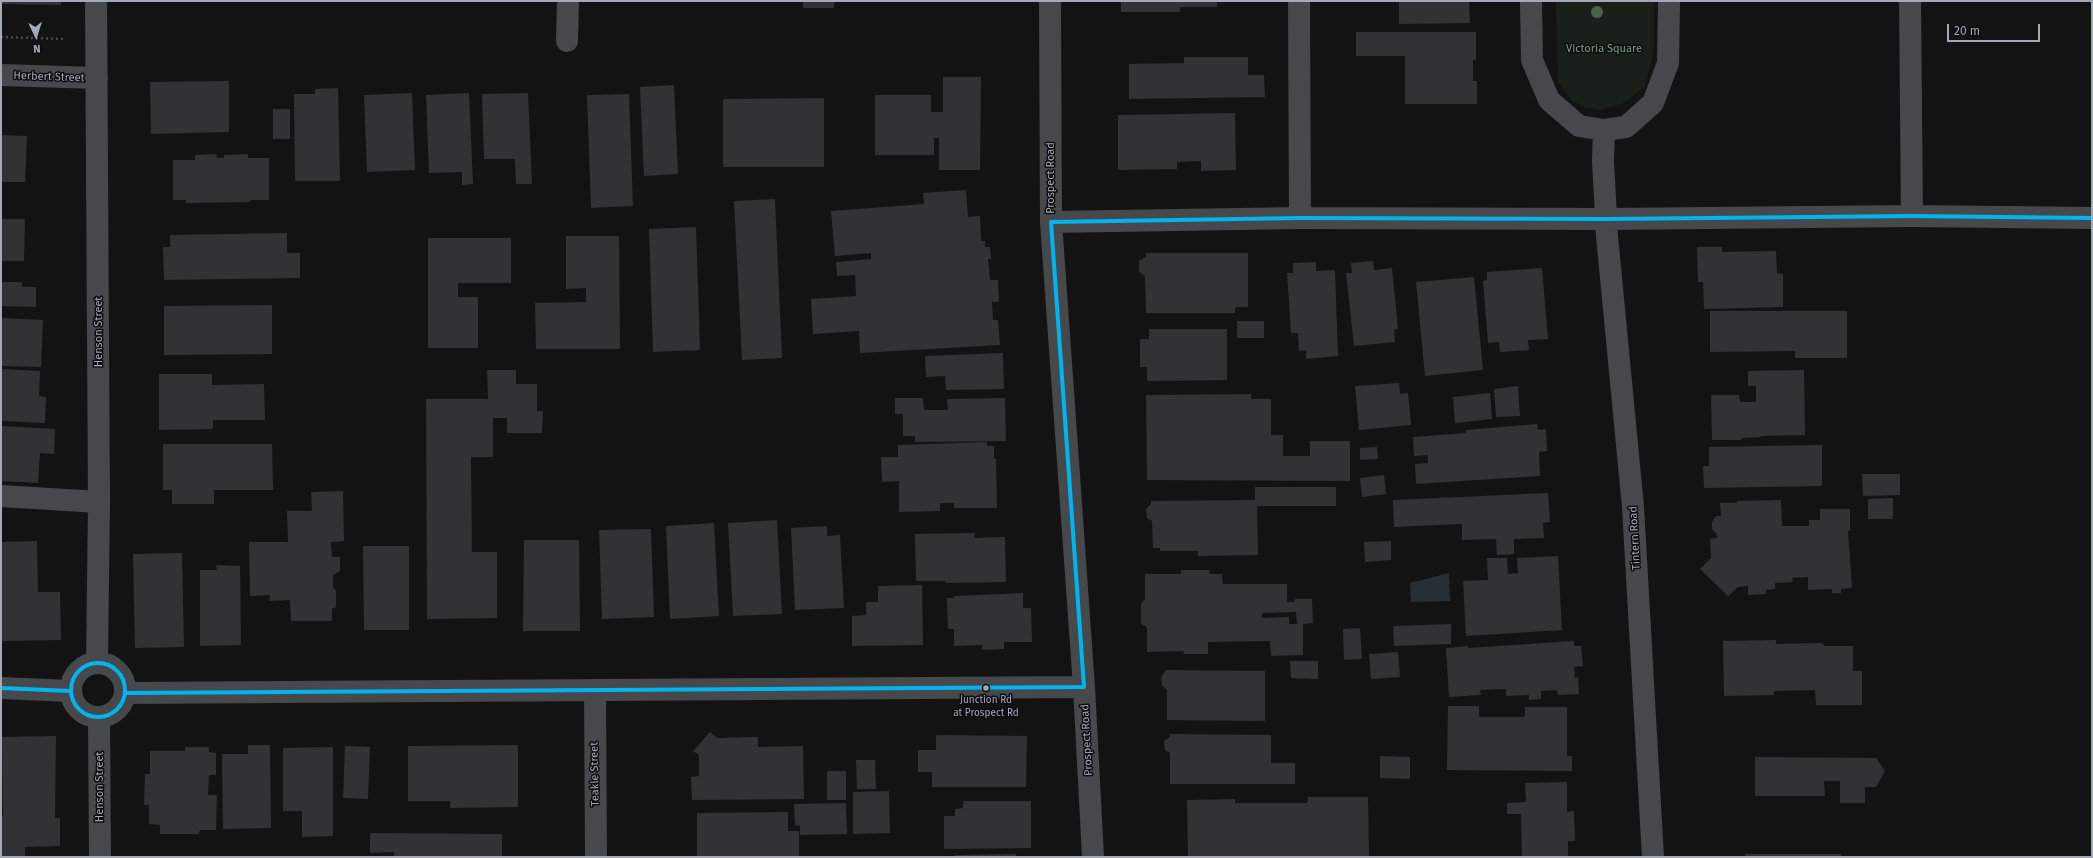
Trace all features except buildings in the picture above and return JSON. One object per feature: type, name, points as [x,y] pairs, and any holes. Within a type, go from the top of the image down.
[{"type":"street","name":"Henson Street","points":[[96,1],[99,502],[97,663]]},
{"type":"street","points":[[567,42],[568,1]]},
{"type":"street","name":"Prospect Road","points":[[1050,1],[1051,222],[1084,687],[1093,857]]},
{"type":"street","points":[[1299,1],[1300,218]]},
{"type":"street","points":[[1531,1],[1532,60],[1549,100],[1578,126],[1604,130],[1626,127],[1652,103],[1668,63],[1669,1]]},
{"type":"street","points":[[1910,1],[1912,216]]},
{"type":"street","name":"Herbert Street","points":[[1,75],[97,78]]},
{"type":"street","points":[[1604,130],[1606,219]]},
{"type":"street","points":[[1051,222],[1300,218],[1606,219],[1912,216],[2092,218]]},
{"type":"street","name":"Tintern Road","points":[[1606,219],[1609,269],[1633,507],[1653,857]]},
{"type":"street","points":[[1,496],[99,502]]},
{"type":"street","points":[[97,663],[104,664],[118,672],[122,678],[125,693],[123,700],[114,712],[99,718],[90,717],[82,713],[72,699],[70,691],[75,675],[88,664],[97,663]]},
{"type":"street","points":[[125,693],[1084,687]]},
{"type":"street","points":[[1,688],[70,691]]},
{"type":"street","name":"Teakle Street","points":[[595,690],[596,857]]},
{"type":"street","name":"Henson Street","points":[[99,718],[100,857]]},
{"type":"path","points":[[1,37],[64,39]]},
{"type":"green space","name":"Victoria Square","points":[[1556,1],[1654,1],[1654,50],[1645,86],[1624,103],[1600,110],[1585,108],[1572,101],[1558,82]]},
{"type":"shaded area","points":[[1449,573],[1450,601],[1411,602],[1410,583]]},
{"type":"transit line","points":[[1051,222],[1300,218],[1606,219],[1912,216],[2092,218]]},
{"type":"transit line","points":[[1051,222],[1084,687]]},
{"type":"transit line","points":[[93,663],[103,663],[113,667],[121,675],[125,685],[125,690],[125,695],[121,705],[113,713],[103,717],[93,717],[83,713],[75,705],[71,695],[71,685],[75,675],[83,667],[93,663]]},
{"type":"transit line","points":[[125,693],[1084,687]]},
{"type":"transit line","points":[[1,688],[70,691]]},
{"type":"place","name":"Junction Rd at Prospect Rd","points":[[986,688]]}]
